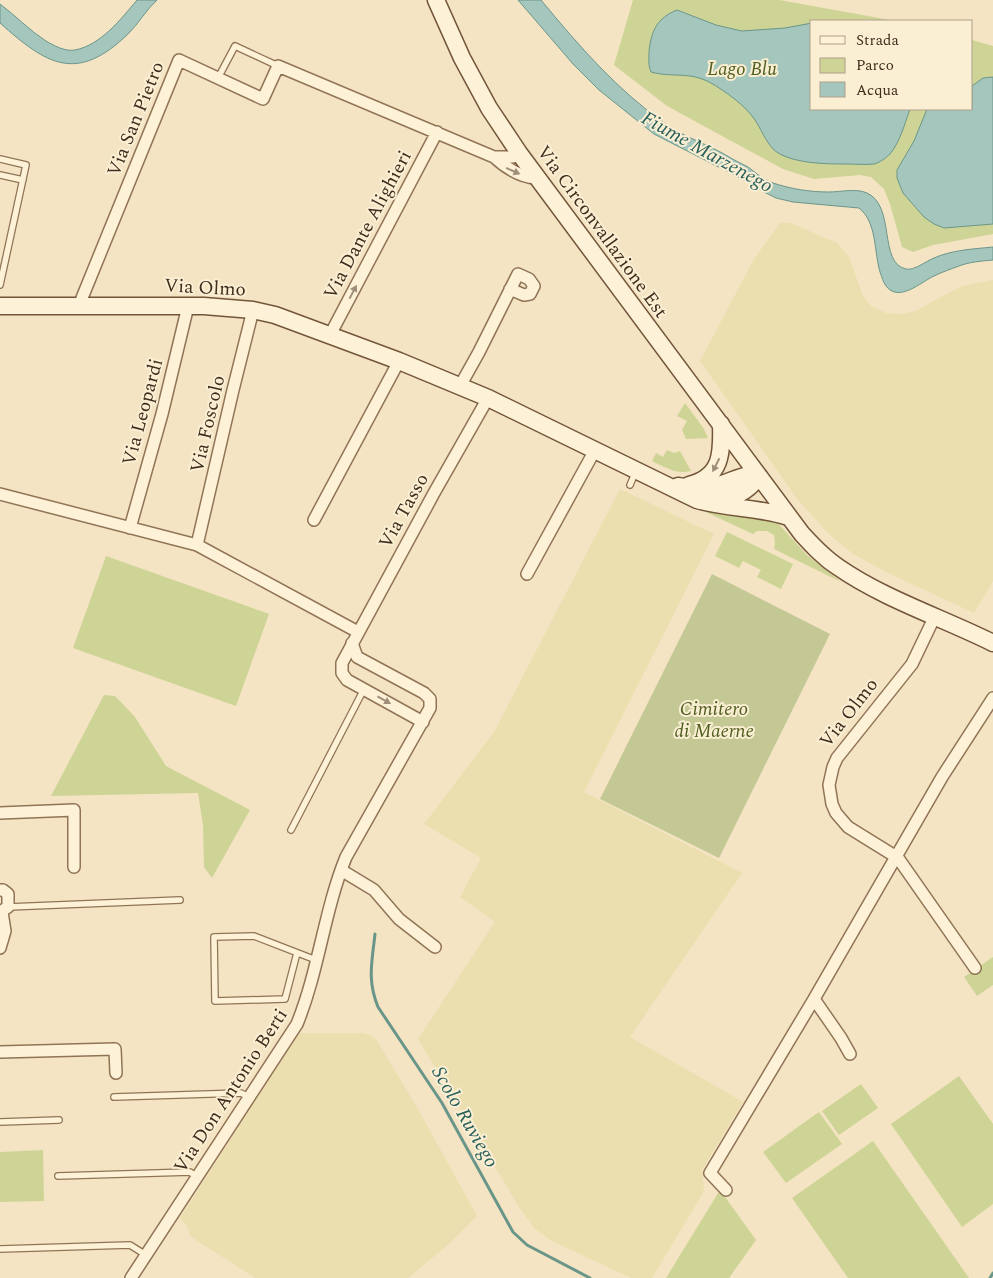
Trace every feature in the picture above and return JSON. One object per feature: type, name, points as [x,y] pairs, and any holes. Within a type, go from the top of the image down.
[{"type":"street","name":"Via Circonvallazione Est","points":[[436,0],[462,58],[490,108],[519,153],[758,475]]},
{"type":"street","name":"Via San Pietro","points":[[81,305],[82,298],[179,60],[263,98],[278,66]]},
{"type":"street","points":[[278,66],[437,132],[494,157],[506,168],[528,177],[536,178]]},
{"type":"street","name":"Via Dante Alighieri","points":[[330,335],[437,132]]},
{"type":"street","points":[[494,157],[514,157],[519,153]]},
{"type":"street","points":[[460,386],[510,289]]},
{"type":"street","name":"Via Olmo","points":[[0,306],[218,306],[253,310],[290,320],[399,361],[488,398],[637,470],[686,496],[708,504],[771,511],[788,517]]},
{"type":"street","name":"Via Leopardi","points":[[130,528],[162,414],[188,306]]},
{"type":"street","name":"Via Foscolo","points":[[197,545],[253,310]]},
{"type":"street","points":[[314,520],[399,361]]},
{"type":"street","name":"Via Tasso","points":[[423,722],[347,680],[342,672],[342,663],[488,398]]},
{"type":"street","name":"Via Olmo","points":[[682,487],[706,479],[715,470],[722,444],[721,424]]},
{"type":"street","points":[[527,574],[595,450]]},
{"type":"street","name":"Via Olmo","points":[[664,484],[703,488],[715,486],[745,474],[758,475]]},
{"type":"street","points":[[708,504],[731,498],[743,492],[752,486],[758,475],[788,517],[817,550],[837,566],[861,582],[993,643]]},
{"type":"street","points":[[0,494],[197,545],[358,632]]},
{"type":"street","name":"Via Olmo","points":[[935,616],[912,664],[843,751],[833,767],[830,776],[832,804],[842,821],[856,833],[895,856],[975,968]]},
{"type":"street","points":[[352,643],[357,657],[424,693],[430,699],[430,708],[350,848],[339,875],[374,890],[399,919],[435,947]]},
{"type":"street","points":[[726,1190],[710,1173],[814,999],[942,777],[993,698]]},
{"type":"street","points":[[0,813],[74,810],[74,867]]},
{"type":"street","name":"Via Don Antonio Berti","points":[[131,1278],[297,1024],[307,1000],[339,875]]},
{"type":"street","points":[[0,948],[6,931],[4,910],[8,894],[2,890]]},
{"type":"street","points":[[814,999],[850,1054]]},
{"type":"street","points":[[0,1052],[115,1049],[116,1073]]},
{"type":"lane","points":[[218,78],[235,46],[278,66]]},
{"type":"lane","points":[[0,160],[26,165],[0,284]]},
{"type":"lane","points":[[0,175],[23,180]]},
{"type":"lane","points":[[630,485],[637,470]]},
{"type":"lane","points":[[291,830],[364,689]]},
{"type":"lane","points":[[4,910],[180,900]]},
{"type":"lane","points":[[297,953],[285,999],[215,1001],[214,937],[254,936],[316,960]]},
{"type":"lane","points":[[114,1097],[242,1093],[249,1097]]},
{"type":"lane","points":[[0,1122],[58,1120]]},
{"type":"lane","points":[[58,1176],[190,1172],[198,1176]]},
{"type":"lane","points":[[0,1249],[130,1245],[146,1255]]},
{"type":"shaded area","points":[[780,223],[791,223],[837,243],[849,257],[863,296],[871,306],[886,313],[901,314],[915,311],[962,286],[993,280],[993,581],[974,613],[884,571],[853,554],[828,533],[798,500],[700,361],[754,259]]},
{"type":"shaded area","points":[[620,489],[714,534],[584,792],[742,873],[630,1037],[743,1102],[702,1170],[704,1191],[652,1278],[631,1278],[552,1241],[535,1229],[519,1207],[418,1039],[495,922],[460,897],[481,858],[424,824],[494,732]]},
{"type":"shaded area","points":[[299,1033],[362,1033],[376,1039],[418,1109],[477,1216],[449,1244],[408,1278],[255,1278],[190,1236],[187,1226],[180,1218]]},
{"type":"green space","name":"Lago Blu","points":[[633,0],[779,0],[890,20],[810,20],[810,110],[973,110],[973,40],[993,46],[993,234],[933,245],[913,252],[902,247],[884,189],[871,177],[860,175],[814,179],[783,169],[667,106],[614,65]]},
{"type":"green space","points":[[685,403],[704,429],[708,438],[686,439],[682,430],[687,421],[677,416]]},
{"type":"green space","points":[[667,450],[674,453],[680,451],[691,471],[675,471],[652,461],[656,453],[663,457]]},
{"type":"green space","points":[[680,500],[773,518],[807,555],[841,582],[774,549],[774,535],[767,531],[757,531],[753,534]]},
{"type":"green space","points":[[727,532],[793,564],[781,589],[757,577],[761,570],[743,561],[739,568],[715,556]]},
{"type":"green space","points":[[106,556],[269,614],[236,706],[73,648]]},
{"type":"green space","name":"Cimitero di Maerne","points":[[712,574],[830,634],[719,858],[600,799]]},
{"type":"green space","points":[[104,695],[115,696],[135,717],[166,766],[250,810],[212,878],[204,867],[203,825],[198,793],[51,796]]},
{"type":"green space","points":[[993,957],[993,985],[977,996],[964,977]]},
{"type":"green space","points":[[959,1076],[993,1124],[993,1204],[962,1227],[891,1124]]},
{"type":"green space","points":[[861,1084],[878,1108],[839,1135],[822,1111]]},
{"type":"green space","points":[[819,1112],[842,1144],[786,1183],[763,1152]]},
{"type":"green space","points":[[873,1141],[969,1278],[848,1278],[792,1198]]},
{"type":"green space","points":[[43,1150],[44,1201],[0,1202],[0,1152]]},
{"type":"green space","points":[[720,1190],[756,1240],[729,1278],[666,1278]]},
{"type":"water","points":[[137,0],[157,0],[129,33],[110,49],[94,59],[78,63],[63,63],[48,58],[17,38],[0,23],[0,4],[46,41],[63,49],[75,50],[93,43],[102,37]]},
{"type":"water","name":"Fiume Marzenego","points":[[518,0],[541,0],[585,51],[632,98],[667,125],[688,137],[717,150],[773,183],[808,191],[853,190],[867,193],[876,200],[881,210],[885,221],[889,246],[897,265],[909,269],[948,253],[993,247],[993,260],[959,266],[937,275],[910,290],[903,292],[891,291],[885,284],[880,272],[869,221],[859,208],[793,202],[776,198],[654,134],[599,90],[573,64]]},
{"type":"water","points":[[677,10],[716,25],[742,31],[785,28],[810,23],[810,110],[910,110],[897,144],[890,154],[882,160],[871,164],[819,163],[788,158],[780,154],[773,149],[751,114],[735,99],[711,83],[695,77],[651,72],[649,52],[651,38],[656,26],[670,13]]},
{"type":"water","points":[[993,77],[993,224],[944,228],[924,217],[903,193],[897,178],[897,170],[914,141],[927,110],[973,110],[973,85],[983,78]]},
{"type":"waterway","name":"Scolo Ruviego","points":[[375,934],[371,979],[378,1007],[442,1103],[513,1232],[527,1245],[590,1278]]},
{"type":"waterway","points":[[990,1278],[993,1273]]}]
